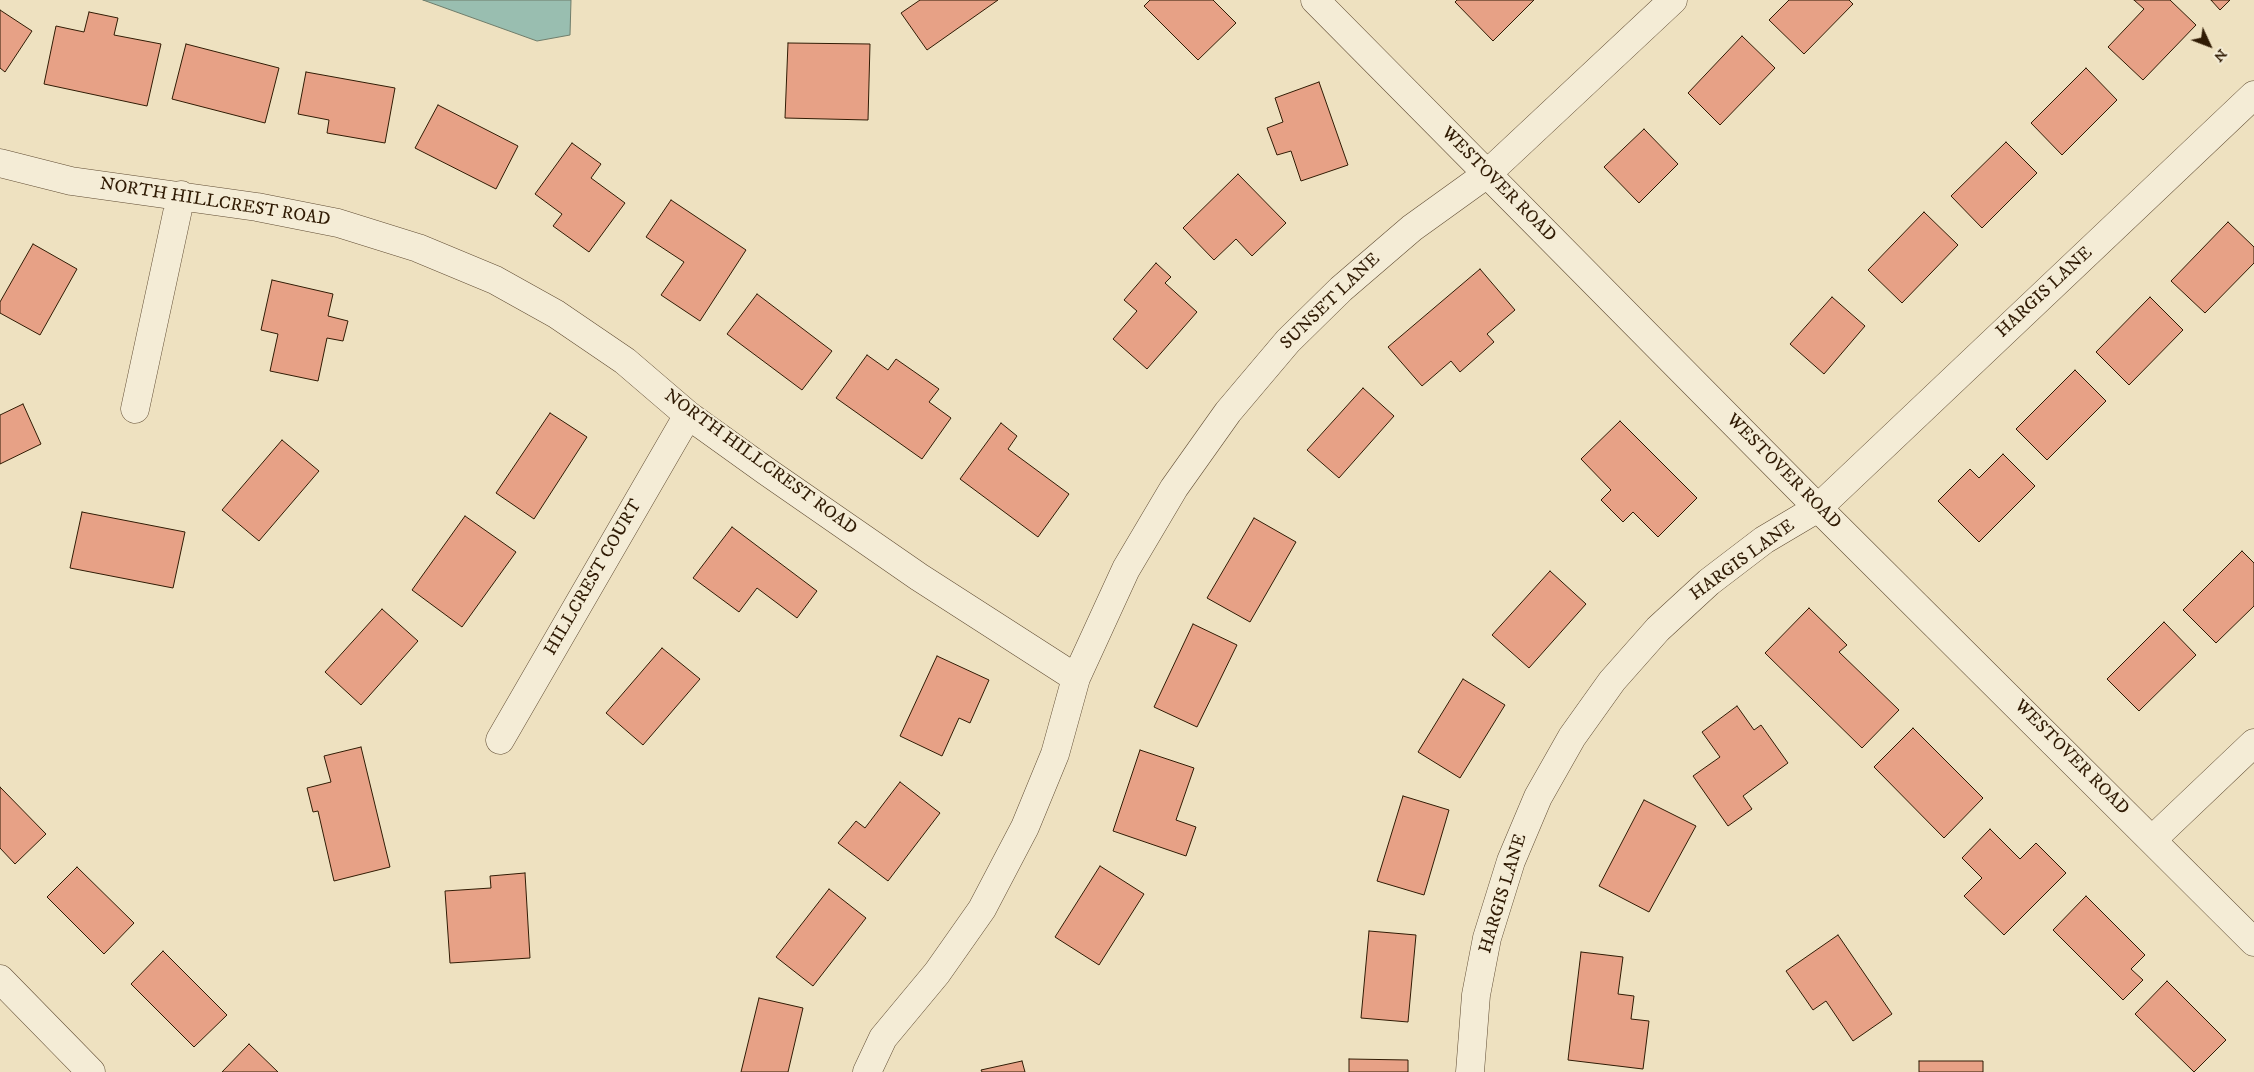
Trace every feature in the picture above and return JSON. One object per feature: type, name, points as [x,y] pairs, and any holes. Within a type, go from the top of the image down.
[{"type":"street","name":"WESTOVER ROAD","points":[[1315,0],[1818,508],[2153,838],[2254,942]]},
{"type":"street","name":"SUNSET LANE","points":[[1076,678],[1126,569],[1174,488],[1228,412],[1288,341],[1341,289],[1412,228],[1487,174],[1673,0]]},
{"type":"street","name":"HARGIS LANE","points":[[1470,1072],[1476,995],[1487,938],[1511,861],[1538,797],[1572,737],[1612,681],[1658,629],[1709,582],[1764,540],[1818,508],[2254,95]]},
{"type":"street","name":"NORTH HILLCREST ROAD","points":[[0,164],[71,181],[257,207],[338,223],[418,248],[495,280],[556,314],[625,361],[688,415],[919,577],[1076,678]]},
{"type":"street","points":[[135,409],[181,196]]},
{"type":"street","name":"HILLCREST COURT","points":[[500,740],[688,415]]},
{"type":"street","points":[[867,1072],[883,1038],[937,973],[982,908],[1025,827],[1055,754],[1076,678]]},
{"type":"street","points":[[2153,838],[2254,743]]},
{"type":"street","points":[[0,979],[91,1072]]},
{"type":"shaded area","points":[[423,0],[571,0],[570,35],[537,41]]},
{"type":"building","points":[[920,0],[998,0],[927,50],[901,13]]},
{"type":"building","points":[[1150,0],[1213,0],[1236,23],[1198,60],[1144,6]]},
{"type":"building","points":[[1457,0],[1534,0],[1493,41],[1455,2]]},
{"type":"building","points":[[1789,0],[1849,0],[1853,4],[1804,54],[1769,20]]},
{"type":"building","points":[[2134,0],[2170,0],[2196,25],[2143,80],[2108,47],[2144,9]]},
{"type":"building","points":[[2211,0],[2230,0],[2220,10]]},
{"type":"building","points":[[0,10],[32,31],[5,72],[0,68]]},
{"type":"building","points":[[89,12],[118,18],[114,35],[161,44],[147,106],[44,84],[56,26],[84,32]]},
{"type":"building","points":[[1742,36],[1775,68],[1720,125],[1688,93]]},
{"type":"building","points":[[788,43],[870,44],[868,120],[785,118]]},
{"type":"building","points":[[186,44],[279,68],[265,123],[172,99]]},
{"type":"building","points":[[2086,68],[2117,100],[2062,155],[2031,123]]},
{"type":"building","points":[[306,72],[395,88],[385,143],[327,133],[329,120],[298,114]]},
{"type":"building","points":[[1319,82],[1348,165],[1301,181],[1291,151],[1277,155],[1267,128],[1283,122],[1275,98]]},
{"type":"building","points":[[438,105],[518,146],[496,189],[415,148]]},
{"type":"building","points":[[1644,129],[1678,164],[1639,203],[1604,167]]},
{"type":"building","points":[[2006,142],[2037,173],[1982,228],[1951,196]]},
{"type":"building","points":[[572,143],[601,164],[591,178],[625,203],[589,252],[553,226],[562,214],[535,194]]},
{"type":"building","points":[[1238,174],[1286,223],[1252,256],[1236,239],[1214,260],[1183,228]]},
{"type":"building","points":[[671,200],[746,250],[700,321],[661,295],[684,262],[646,237]]},
{"type":"building","points":[[1924,212],[1958,245],[1902,303],[1868,270]]},
{"type":"building","points":[[2228,222],[2254,247],[2254,263],[2205,313],[2171,281]]},
{"type":"building","points":[[33,244],[77,269],[40,335],[0,313],[0,302]]},
{"type":"building","points":[[1156,263],[1171,277],[1165,283],[1197,312],[1147,369],[1113,339],[1137,311],[1124,300]]},
{"type":"building","points":[[1480,269],[1515,310],[1487,334],[1494,342],[1460,372],[1451,361],[1422,386],[1388,347]]},
{"type":"building","points":[[272,280],[333,294],[328,316],[348,321],[343,341],[327,338],[318,381],[270,371],[278,334],[261,330]]},
{"type":"building","points":[[757,294],[832,351],[802,390],[727,334]]},
{"type":"building","points":[[1832,297],[1865,326],[1824,374],[1790,344]]},
{"type":"building","points":[[2150,297],[2183,330],[2129,385],[2096,352]]},
{"type":"building","points":[[867,355],[888,370],[896,359],[939,389],[929,402],[951,418],[922,459],[836,398]]},
{"type":"building","points":[[2075,370],[2106,401],[2047,460],[2016,429]]},
{"type":"building","points":[[1363,388],[1394,416],[1339,478],[1307,450]]},
{"type":"building","points":[[23,404],[41,444],[0,464],[0,415]]},
{"type":"building","points":[[550,413],[587,437],[534,519],[496,493]]},
{"type":"building","points":[[1620,421],[1697,498],[1658,537],[1633,512],[1623,522],[1601,500],[1611,490],[1581,459]]},
{"type":"building","points":[[1001,423],[1017,436],[1008,449],[1069,494],[1038,537],[960,479]]},
{"type":"building","points":[[282,440],[319,471],[259,541],[222,510]]},
{"type":"building","points":[[2003,454],[2035,486],[1979,542],[1938,501],[1970,469],[1979,478]]},
{"type":"building","points":[[82,512],[185,532],[173,588],[70,568]]},
{"type":"building","points":[[465,516],[516,552],[462,627],[412,590]]},
{"type":"building","points":[[1254,518],[1296,542],[1250,622],[1207,598]]},
{"type":"building","points":[[732,527],[817,591],[797,618],[757,588],[739,612],[693,578]]},
{"type":"building","points":[[2242,551],[2254,563],[2254,606],[2216,643],[2183,610]]},
{"type":"building","points":[[1550,571],[1586,604],[1529,668],[1492,635]]},
{"type":"building","points":[[1809,608],[1847,645],[1839,652],[1899,710],[1862,748],[1765,653]]},
{"type":"building","points":[[382,609],[418,641],[361,705],[325,672]]},
{"type":"building","points":[[2164,622],[2196,655],[2139,711],[2107,679]]},
{"type":"building","points":[[1193,624],[1237,645],[1197,727],[1154,707]]},
{"type":"building","points":[[662,648],[700,679],[643,745],[606,713]]},
{"type":"building","points":[[937,656],[989,680],[970,723],[959,718],[942,756],[900,736]]},
{"type":"building","points":[[1463,679],[1505,705],[1460,778],[1418,752]]},
{"type":"building","points":[[1737,706],[1754,730],[1761,725],[1788,763],[1743,796],[1752,809],[1728,826],[1693,776],[1720,757],[1702,732]]},
{"type":"building","points":[[1913,728],[1983,798],[1944,838],[1874,767]]},
{"type":"building","points":[[361,747],[390,867],[334,881],[318,811],[313,812],[307,788],[331,782],[324,756]]},
{"type":"building","points":[[1140,750],[1194,768],[1176,820],[1196,827],[1186,856],[1113,831]]},
{"type":"building","points":[[900,782],[940,813],[888,881],[838,843],[856,821],[865,828]]},
{"type":"building","points":[[0,787],[46,834],[15,864],[0,848]]},
{"type":"building","points":[[1403,796],[1449,810],[1424,895],[1377,881]]},
{"type":"building","points":[[1644,800],[1696,826],[1649,912],[1599,886]]},
{"type":"building","points":[[1990,829],[2020,859],[2036,843],[2066,873],[2004,935],[1964,896],[1982,878],[1962,858]]},
{"type":"building","points":[[1100,866],[1144,894],[1099,965],[1055,937]]},
{"type":"building","points":[[77,867],[134,923],[104,954],[47,897]]},
{"type":"building","points":[[525,873],[530,958],[450,963],[445,891],[491,888],[490,876]]},
{"type":"building","points":[[829,889],[866,918],[813,986],[776,957]]},
{"type":"building","points":[[2086,896],[2145,955],[2131,969],[2143,980],[2123,1000],[2053,930]]},
{"type":"building","points":[[1369,931],[1416,935],[1408,1022],[1361,1018]]},
{"type":"building","points":[[1838,935],[1892,1014],[1853,1041],[1826,1001],[1813,1010],[1786,971]]},
{"type":"building","points":[[163,951],[227,1015],[194,1047],[131,984]]},
{"type":"building","points":[[1581,952],[1623,957],[1618,994],[1634,996],[1631,1019],[1649,1021],[1643,1069],[1568,1060]]},
{"type":"building","points":[[2167,981],[2226,1040],[2194,1072],[2135,1014]]},
{"type":"building","points":[[759,998],[803,1008],[788,1072],[741,1072]]},
{"type":"building","points":[[249,1044],[278,1072],[222,1072]]},
{"type":"building","points":[[1349,1059],[1408,1060],[1408,1072],[1349,1072]]},
{"type":"building","points":[[1022,1061],[1025,1072],[982,1072],[981,1070]]},
{"type":"building","points":[[1919,1061],[1983,1061],[1983,1072],[1919,1072]]}]
